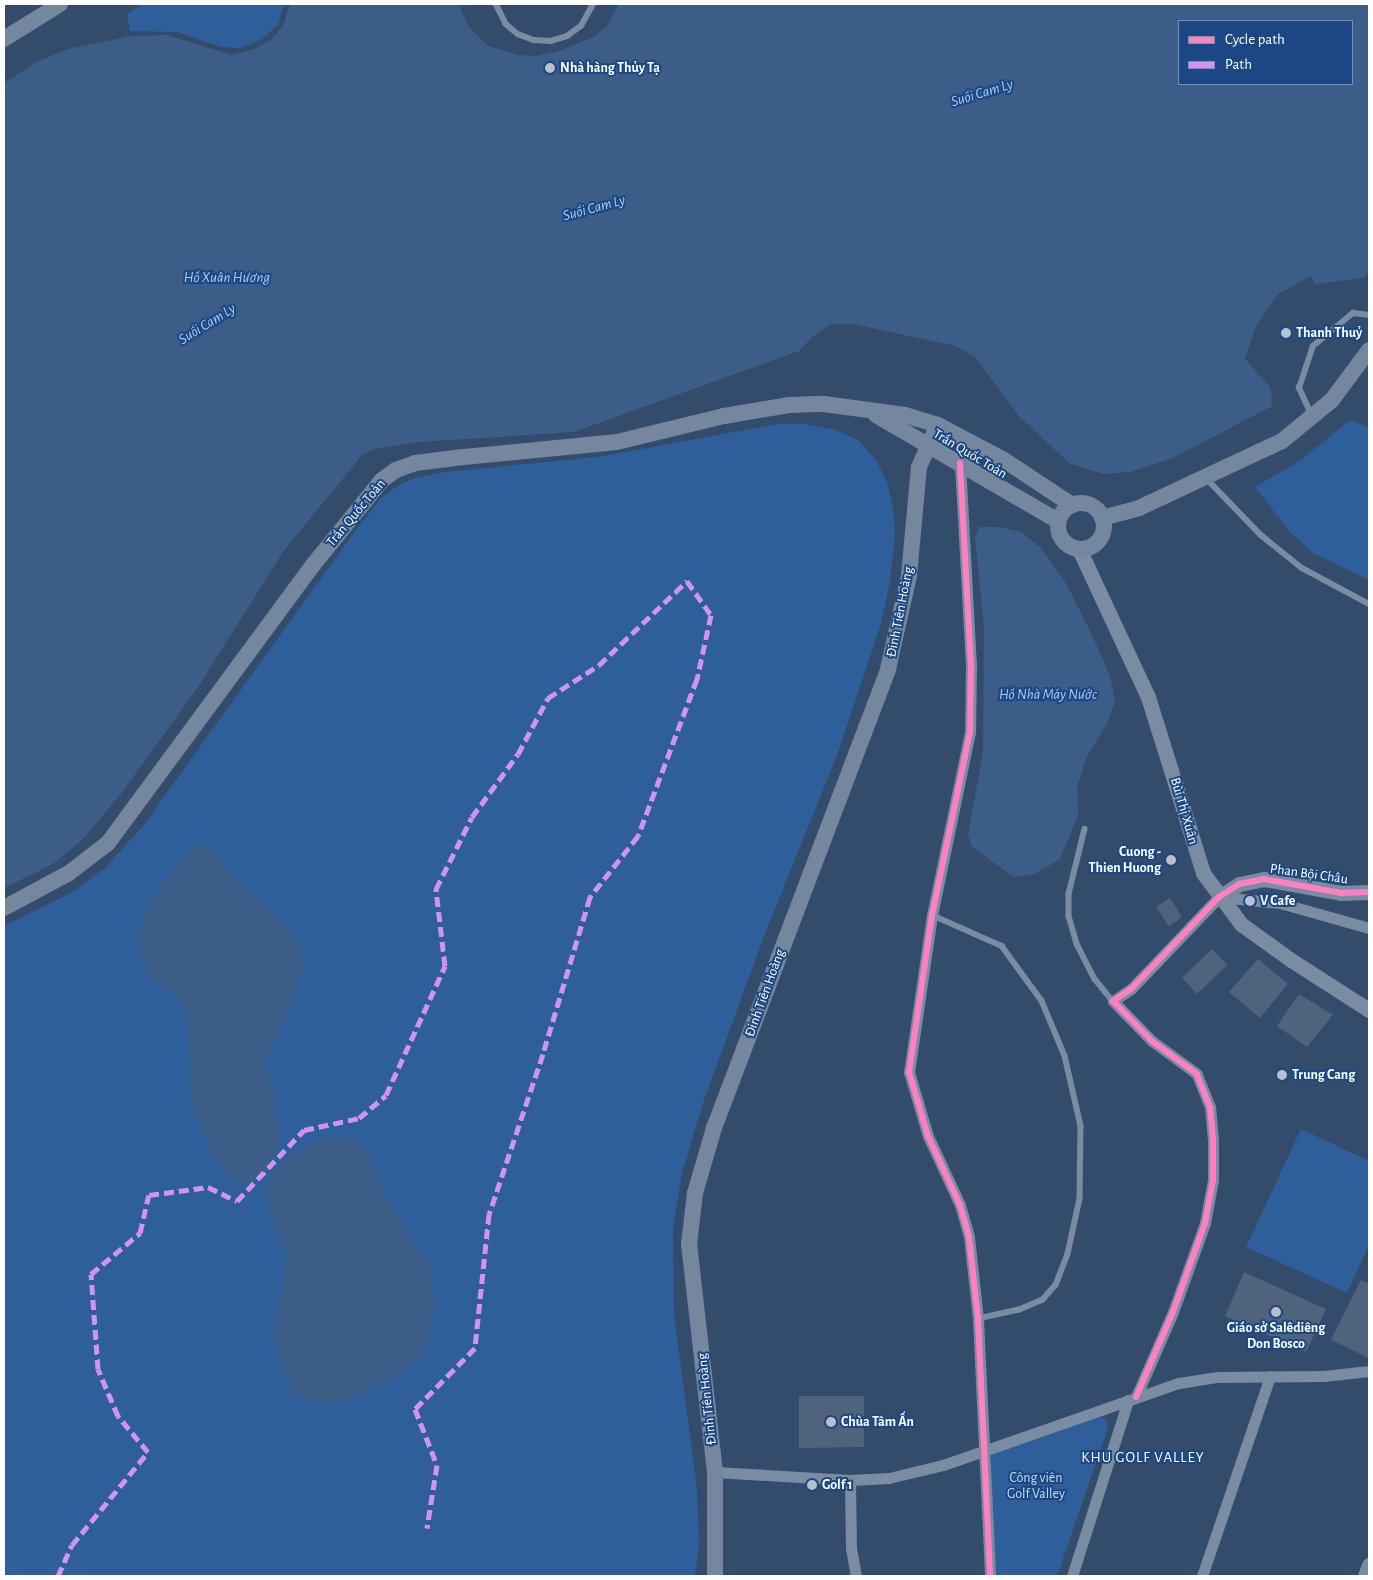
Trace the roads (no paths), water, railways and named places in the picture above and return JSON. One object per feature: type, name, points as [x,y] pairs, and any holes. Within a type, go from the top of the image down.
[{"type":"main road","points":[[4,39],[60,4]]},
{"type":"main road","points":[[1102,518],[1139,508],[1282,441],[1332,400],[1369,350]]},
{"type":"main road","name":"Trần Quốc Toản","points":[[4,908],[69,873],[108,843],[319,557],[382,480],[396,470],[415,463],[454,458],[617,442],[789,405],[824,404],[905,415],[938,425],[1004,460],[1072,505]]},
{"type":"main road","name":"Trần Quốc Toản","points":[[867,410],[928,443],[1058,521]]},
{"type":"main road","name":"Đinh Tiên Hoàng","points":[[716,1576],[715,1472],[689,1244],[695,1193],[714,1128],[888,669],[909,576],[915,491],[919,467],[928,443],[938,425]]},
{"type":"main road","points":[[1088,504],[1102,518],[1102,534],[1098,541],[1079,549],[1065,543],[1060,537],[1058,521],[1072,505],[1088,504]]},
{"type":"street","points":[[960,463],[971,664],[970,732],[932,915],[909,1072],[928,1136],[960,1205],[968,1237],[978,1319],[990,1576]]},
{"type":"street","name":"Bùi Thị Xuân","points":[[1079,549],[1148,697],[1196,855],[1219,897],[1241,924],[1291,960],[1369,1010]]},
{"type":"street","name":"Phan Bội Châu","points":[[1219,897],[1239,884],[1264,879],[1341,893],[1369,892]]},
{"type":"street","points":[[1072,1576],[1132,1399],[1173,1312],[1205,1223],[1213,1180],[1210,1107],[1198,1074],[1152,1041],[1113,1001],[1132,988],[1219,897],[1280,903],[1369,928]]},
{"type":"street","points":[[715,1472],[850,1480],[889,1478],[983,1452],[1179,1383],[1218,1376],[1324,1376],[1369,1371]]},
{"type":"street","points":[[1202,1576],[1270,1376]]},
{"type":"street","points":[[850,1480],[851,1548],[856,1576]]},
{"type":"street","points":[[1365,1576],[1369,1565]]},
{"type":"lane","points":[[496,4],[506,24],[518,34],[534,40],[551,41],[567,36],[581,26],[593,4]]},
{"type":"lane","points":[[1312,418],[1299,388],[1312,346],[1353,313],[1369,316]]},
{"type":"lane","points":[[1206,478],[1261,535],[1302,568],[1369,604]]},
{"type":"lane","points":[[1085,829],[1069,894],[1069,916],[1077,944],[1095,979],[1113,1001]]},
{"type":"lane","points":[[932,915],[1002,946],[1042,1001],[1065,1056],[1081,1126],[1080,1199],[1068,1254],[1056,1285],[1043,1300],[1019,1310],[978,1319]]},
{"type":"water","name":"Hồ Xuân Hương","points":[[290,4],[458,4],[469,27],[488,46],[518,55],[536,56],[559,51],[594,37],[607,26],[619,4],[1369,4],[1369,271],[1364,278],[1316,284],[1311,276],[1278,294],[1256,326],[1245,359],[1271,388],[1272,406],[1173,458],[1130,472],[1103,474],[1069,463],[1018,415],[976,358],[956,346],[853,324],[831,324],[812,337],[799,351],[574,432],[420,442],[374,449],[362,455],[283,552],[198,687],[121,794],[82,840],[53,864],[4,888],[4,83],[37,62],[68,49],[132,36],[166,35],[232,55],[255,49],[272,39],[283,26]]},
{"type":"water","name":"Hồ Nhà Máy Nước","points":[[980,527],[999,527],[1021,532],[1041,548],[1067,585],[1093,637],[1110,676],[1115,701],[1107,724],[1086,758],[1077,787],[1078,815],[1060,859],[1035,874],[1014,877],[972,847],[968,834],[983,753],[984,628],[975,537]]},
{"type":"water","points":[[196,844],[206,845],[214,851],[226,871],[291,932],[302,956],[302,975],[265,1065],[276,1099],[274,1117],[281,1134],[271,1163],[259,1179],[245,1183],[229,1177],[209,1148],[190,1097],[188,1017],[179,1000],[150,976],[138,947],[140,925],[150,900]]},
{"type":"water","points":[[351,1138],[368,1151],[391,1205],[431,1270],[435,1306],[429,1336],[419,1358],[386,1382],[347,1400],[322,1404],[296,1395],[280,1365],[273,1327],[283,1291],[286,1254],[269,1211],[266,1186],[283,1160],[320,1139]]},
{"type":"place","name":"Nhà hàng Thủy Tạ","points":[[550,68]]},
{"type":"place","name":"Thanh Thuỷ","points":[[1286,333]]},
{"type":"place","name":"Cuong - Thien Huong","points":[[1171,860]]},
{"type":"place","name":"V Cafe","points":[[1250,901]]},
{"type":"place","name":"Trung Cang","points":[[1282,1075]]},
{"type":"place","name":"Giáo sở Salêdiêng Don Bosco","points":[[1276,1312]]},
{"type":"place","name":"Chùa Tâm Ấn","points":[[831,1422]]},
{"type":"place","name":"Golf 1","points":[[812,1485]]},
{"type":"district","name":"KHU GOLF VALLEY","points":[[1143,1458]]},
{"type":"water label","name":"Suối Cam Ly","points":[[982,93]]},
{"type":"water label","name":"Suối Cam Ly","points":[[594,208]]},
{"type":"water label","name":"Suối Cam Ly","points":[[207,324]]},
{"type":"park label","name":"Công viên Golf Valley","points":[[1036,1486]]}]
